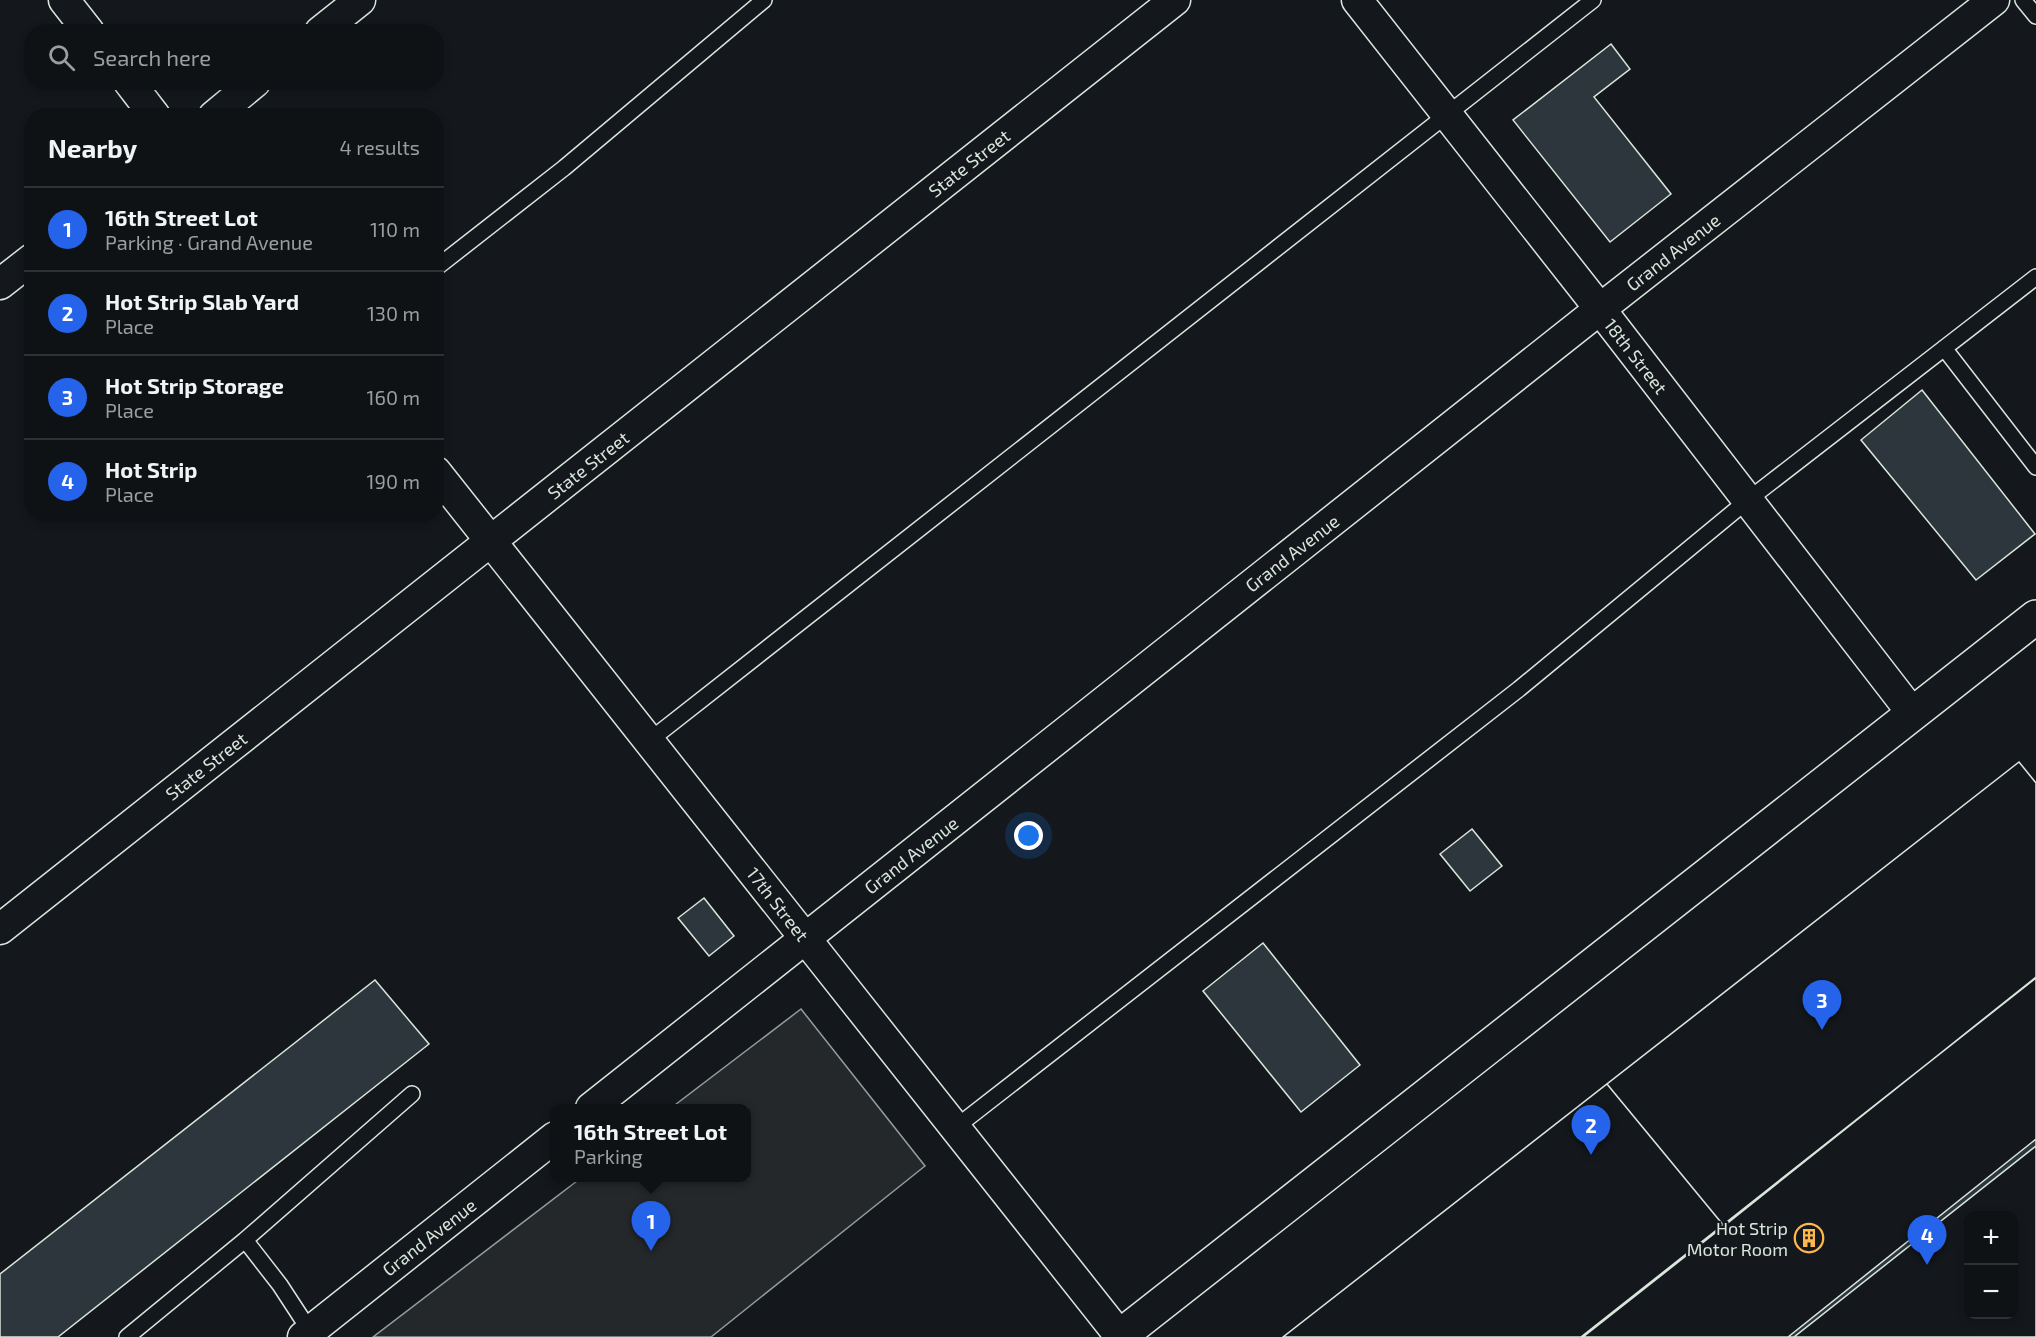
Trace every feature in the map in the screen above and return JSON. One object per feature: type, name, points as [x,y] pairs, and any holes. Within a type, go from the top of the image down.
[{"type":"main road","points":[[1120,1336],[2036,617]]},
{"type":"street","points":[[64,0],[83,24]]},
{"type":"street","points":[[330,24],[360,0]]},
{"type":"street","name":"State Street","points":[[0,929],[1175,0]]},
{"type":"street","name":"18th Street","points":[[1357,0],[1600,309],[1913,714]]},
{"type":"street","name":"Grand Avenue","points":[[596,1104],[1994,0]]},
{"type":"street","points":[[135,90],[149,108]]},
{"type":"street","points":[[224,108],[245,90]]},
{"type":"street","points":[[0,284],[24,265]]},
{"type":"street","name":"17th Street","points":[[444,482],[1120,1336]]},
{"type":"street","name":"Grand Avenue","points":[[306,1334],[550,1141]]},
{"type":"lane","points":[[444,262],[564,168],[764,0]]},
{"type":"lane","points":[[649,741],[1593,0]]},
{"type":"lane","points":[[2023,0],[2036,16]]},
{"type":"lane","points":[[955,1128],[1518,689],[1748,500],[2036,277]]},
{"type":"lane","points":[[1944,348],[2036,467]]},
{"type":"lane","points":[[127,1337],[245,1240],[412,1094]]},
{"type":"lane","points":[[245,1240],[280,1285],[306,1334]]},
{"type":"shaded area","points":[[801,1009],[925,1166],[711,1337],[373,1337],[576,1182],[751,1182],[751,1104],[676,1104]]},
{"type":"building","points":[[1611,44],[1630,69],[1594,97],[1671,194],[1610,242],[1513,120]]},
{"type":"building","points":[[1922,390],[2035,534],[1976,580],[1861,440]]},
{"type":"building","points":[[2019,762],[2036,783],[2036,1337],[1283,1337]]},
{"type":"building","points":[[2019,762],[2036,783],[2036,977],[1724,1226],[1607,1084]]},
{"type":"building","points":[[1472,829],[1502,866],[1470,891],[1440,854]]},
{"type":"building","points":[[704,898],[734,936],[709,956],[678,918]]},
{"type":"building","points":[[1263,943],[1360,1065],[1301,1112],[1203,991]]},
{"type":"building","name":"Hot Strip Motor Room","points":[[2036,978],[2036,1139],[1788,1337],[1581,1337]]},
{"type":"building","points":[[375,980],[429,1044],[58,1337],[0,1337],[0,1274]]},
{"type":"building","points":[[1607,1084],[1724,1226],[1583,1337],[1283,1337]]},
{"type":"building","points":[[2036,1146],[2036,1337],[1794,1337]]},
{"type":"place","name":"Hot Strip Storage","points":[[1822,1030]]},
{"type":"place","name":"Hot Strip Slab Yard","points":[[1591,1155]]},
{"type":"place","name":"Hot Strip Motor Room","points":[[1809,1238]]},
{"type":"place","name":"16th Street Lot","points":[[651,1251]]},
{"type":"place","name":"Hot Strip","points":[[1927,1265]]}]
